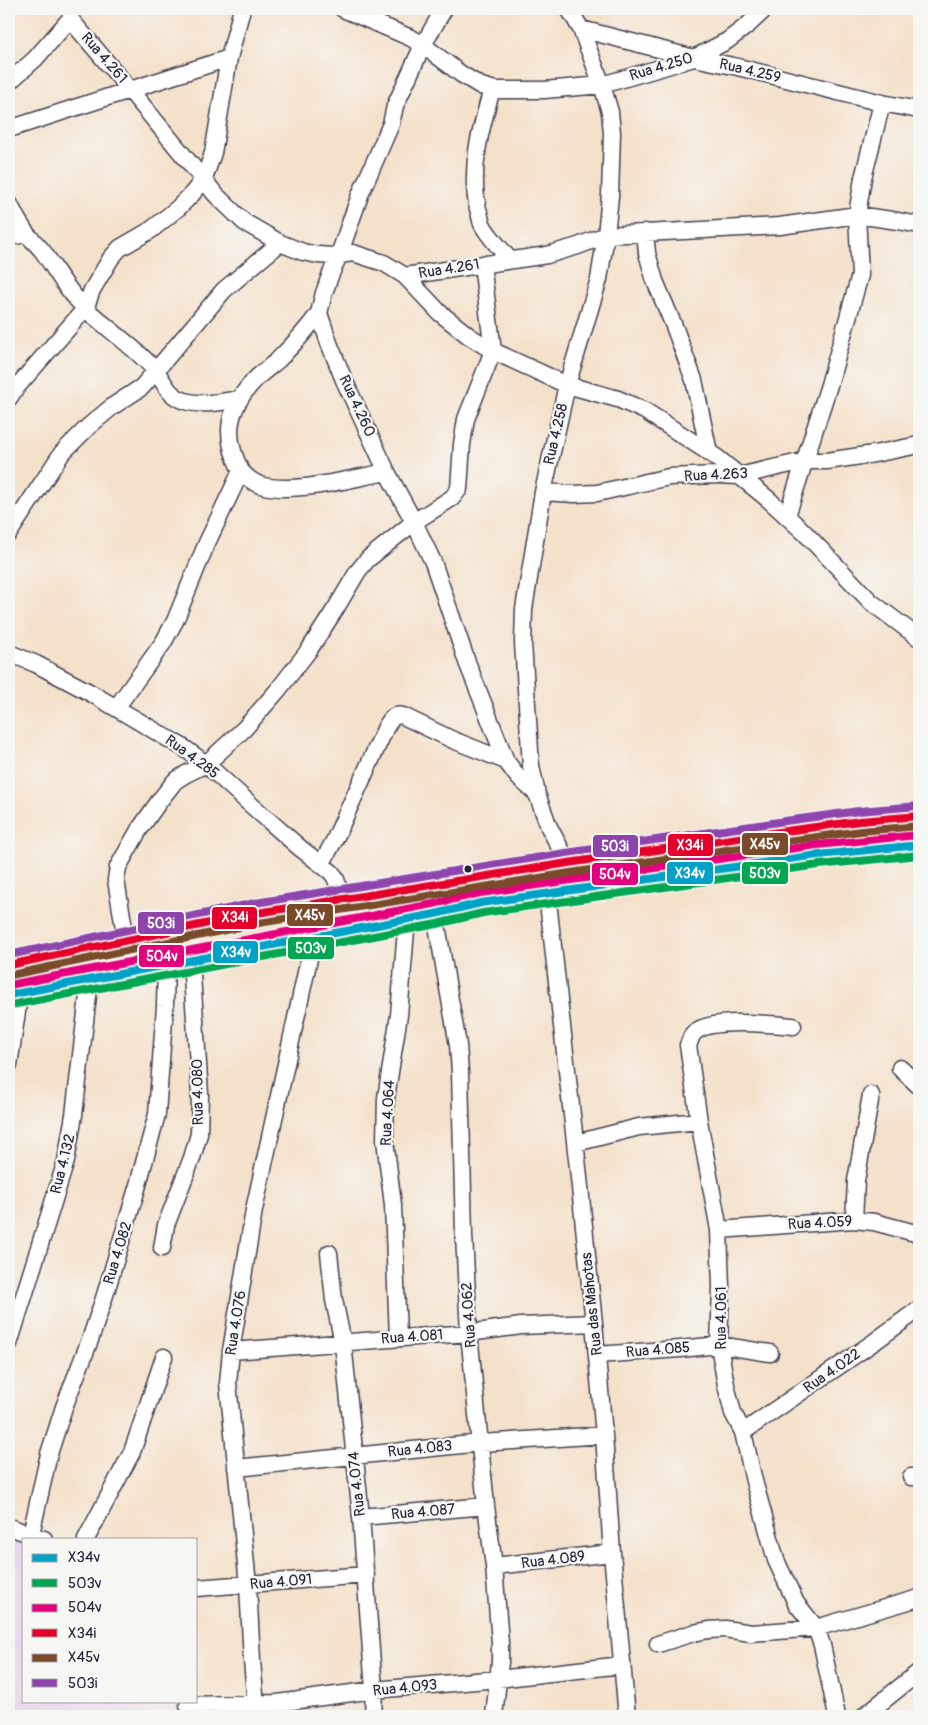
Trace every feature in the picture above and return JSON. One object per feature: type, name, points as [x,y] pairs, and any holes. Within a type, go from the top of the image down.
[{"type":"main road","points":[[9,965],[257,913],[568,863],[804,829],[919,816]]},
{"type":"main road","points":[[14,993],[435,914],[481,903],[818,855],[919,845]]},
{"type":"street","points":[[9,398],[15,388],[85,309],[92,290],[110,258],[120,248],[151,230],[178,208],[204,179],[213,153],[229,58],[242,9]]},
{"type":"street","points":[[343,9],[398,31],[423,45],[461,74],[481,86],[492,89],[544,90],[602,85]]},
{"type":"street","points":[[387,472],[303,487],[287,488],[262,485],[248,479],[235,460],[229,427],[238,399],[295,342],[319,313],[324,293],[360,195],[396,106],[423,45],[444,9]]},
{"type":"street","name":"Rua 4.258","points":[[568,863],[549,827],[537,794],[531,766],[523,643],[524,609],[542,492],[567,385],[599,279],[610,196],[612,132],[610,112],[581,29],[569,9]]},
{"type":"street","name":"Rua 4.250","points":[[602,85],[694,58],[728,41],[765,9]]},
{"type":"street","points":[[9,82],[35,59],[73,18]]},
{"type":"street","name":"Rua 4.261","points":[[73,18],[225,204],[244,222],[280,243],[303,252],[318,255],[354,253],[384,263],[405,276],[547,255],[606,235],[780,226],[857,216],[898,221],[919,226]]},
{"type":"street","name":"Rua 4.259","points":[[581,29],[694,58],[882,103],[919,110]]},
{"type":"street","points":[[9,129],[229,58]]},
{"type":"street","points":[[492,89],[478,141],[475,196],[482,222],[510,260]]},
{"type":"street","points":[[787,516],[829,385],[860,274],[857,216],[862,178],[882,103]]},
{"type":"street","points":[[9,203],[27,234],[42,251],[72,295],[85,309],[155,370],[161,382],[169,391],[185,401],[210,403],[238,399]]},
{"type":"street","points":[[645,232],[647,253],[654,281],[674,326],[694,380],[709,453]]},
{"type":"street","points":[[9,237],[27,234]]},
{"type":"street","points":[[9,533],[62,454],[89,426],[112,406],[142,387],[224,290],[280,243]]},
{"type":"street","points":[[126,940],[116,880],[118,867],[138,830],[175,781],[206,764],[244,729],[304,657],[358,571],[368,559],[414,522],[452,498],[459,489],[466,419],[493,351],[482,264]]},
{"type":"street","points":[[405,276],[440,313],[469,336],[493,351],[567,385],[618,400],[646,411],[709,453],[787,516],[871,602],[919,638]]},
{"type":"street","name":"Rua 4.260","points":[[319,313],[344,380],[387,472],[433,562],[467,662],[506,761],[518,778],[537,794]]},
{"type":"street","name":"Rua 4.263","points":[[542,492],[597,493],[669,477],[739,476],[804,461],[874,454],[919,445]]},
{"type":"street","points":[[116,708],[163,643],[175,621],[206,545],[242,471]]},
{"type":"street","name":"Rua 4.285","points":[[9,653],[62,677],[184,748],[206,764],[300,848],[322,863],[335,877],[343,899]]},
{"type":"street","points":[[322,863],[391,718],[396,715],[506,761]]},
{"type":"street","name":"Rua das Mahotas","points":[[547,893],[576,1143],[594,1323],[627,1716]]},
{"type":"street","name":"Rua 4.062","points":[[435,914],[458,1045],[460,1072],[464,1235],[470,1333],[500,1643],[494,1716]]},
{"type":"street","name":"Rua 4.064","points":[[398,1338],[393,1205],[384,1140],[386,1098],[399,1014],[407,918]]},
{"type":"street","name":"Rua 4.076","points":[[256,1709],[248,1585],[228,1383],[231,1351],[254,1210],[314,936]]},
{"type":"street","name":"Rua 4.080","points":[[162,1248],[166,1225],[192,1158],[199,1134],[200,1094],[191,960]]},
{"type":"street","name":"Rua 4.082","points":[[37,1536],[49,1454],[105,1295],[157,1114],[165,1016],[166,964]]},
{"type":"street","name":"Rua 4.132","points":[[9,1344],[66,1161],[74,1115],[90,978]]},
{"type":"street","points":[[9,1064],[14,993]]},
{"type":"street","name":"Rua 4.061","points":[[793,1026],[739,1022],[703,1027],[693,1034],[688,1045],[699,1121],[719,1230],[721,1287],[719,1344],[726,1385],[733,1413],[743,1432],[754,1481],[776,1560],[796,1603],[816,1628],[822,1645],[837,1716]]},
{"type":"street","points":[[900,1068],[919,1086]]},
{"type":"street","points":[[854,1220],[856,1180],[871,1095]]},
{"type":"street","points":[[576,1143],[639,1127],[699,1121]]},
{"type":"street","name":"Rua 4.059","points":[[719,1230],[854,1220],[874,1222],[919,1234]]},
{"type":"street","name":"Rua 4.074","points":[[329,1253],[334,1300],[343,1343],[361,1517],[374,1690],[373,1716]]},
{"type":"street","name":"Rua 4.022","points":[[743,1432],[919,1309]]},
{"type":"street","name":"Rua 4.081","points":[[231,1351],[470,1333],[521,1326],[594,1323]]},
{"type":"street","name":"Rua 4.085","points":[[597,1356],[719,1344],[770,1352]]},
{"type":"street","points":[[87,1538],[132,1452],[164,1357]]},
{"type":"street","name":"Rua 4.083","points":[[236,1468],[481,1443],[604,1435]]},
{"type":"street","name":"Rua 4.087","points":[[361,1517],[486,1506]]},
{"type":"street","points":[[9,1527],[37,1536]]},
{"type":"street","name":"Rua 4.089","points":[[494,1566],[612,1553]]},
{"type":"street","name":"Rua 4.091","points":[[198,1588],[366,1575]]},
{"type":"street","points":[[658,1644],[709,1630],[726,1629],[751,1632],[816,1628],[919,1598]]},
{"type":"street","name":"Rua 4.093","points":[[188,1707],[256,1709],[277,1704],[374,1690],[622,1665]]},
{"type":"street","points":[[864,1716],[919,1672]]},
{"type":"shaded area","points":[[9,1530],[22,1538],[22,1702],[180,1702],[182,1716],[9,1716]]},
{"type":"transit line","name":"503i","points":[[9,955],[255,903],[566,853],[859,811],[918,806]]},
{"type":"transit line","name":"X34i","points":[[9,965],[257,913],[568,863],[786,831],[860,821],[919,816]]},
{"type":"transit line","name":"X45v","points":[[11,975],[259,923],[570,873],[787,841],[861,831],[919,826]]},
{"type":"transit line","name":"504v","points":[[9,985],[433,904],[480,893],[817,845],[918,835]]},
{"type":"transit line","name":"X34v","points":[[9,995],[435,914],[481,903],[818,855],[919,845]]},
{"type":"transit line","name":"503v","points":[[11,1005],[437,924],[483,913],[819,865],[919,855]]}]
